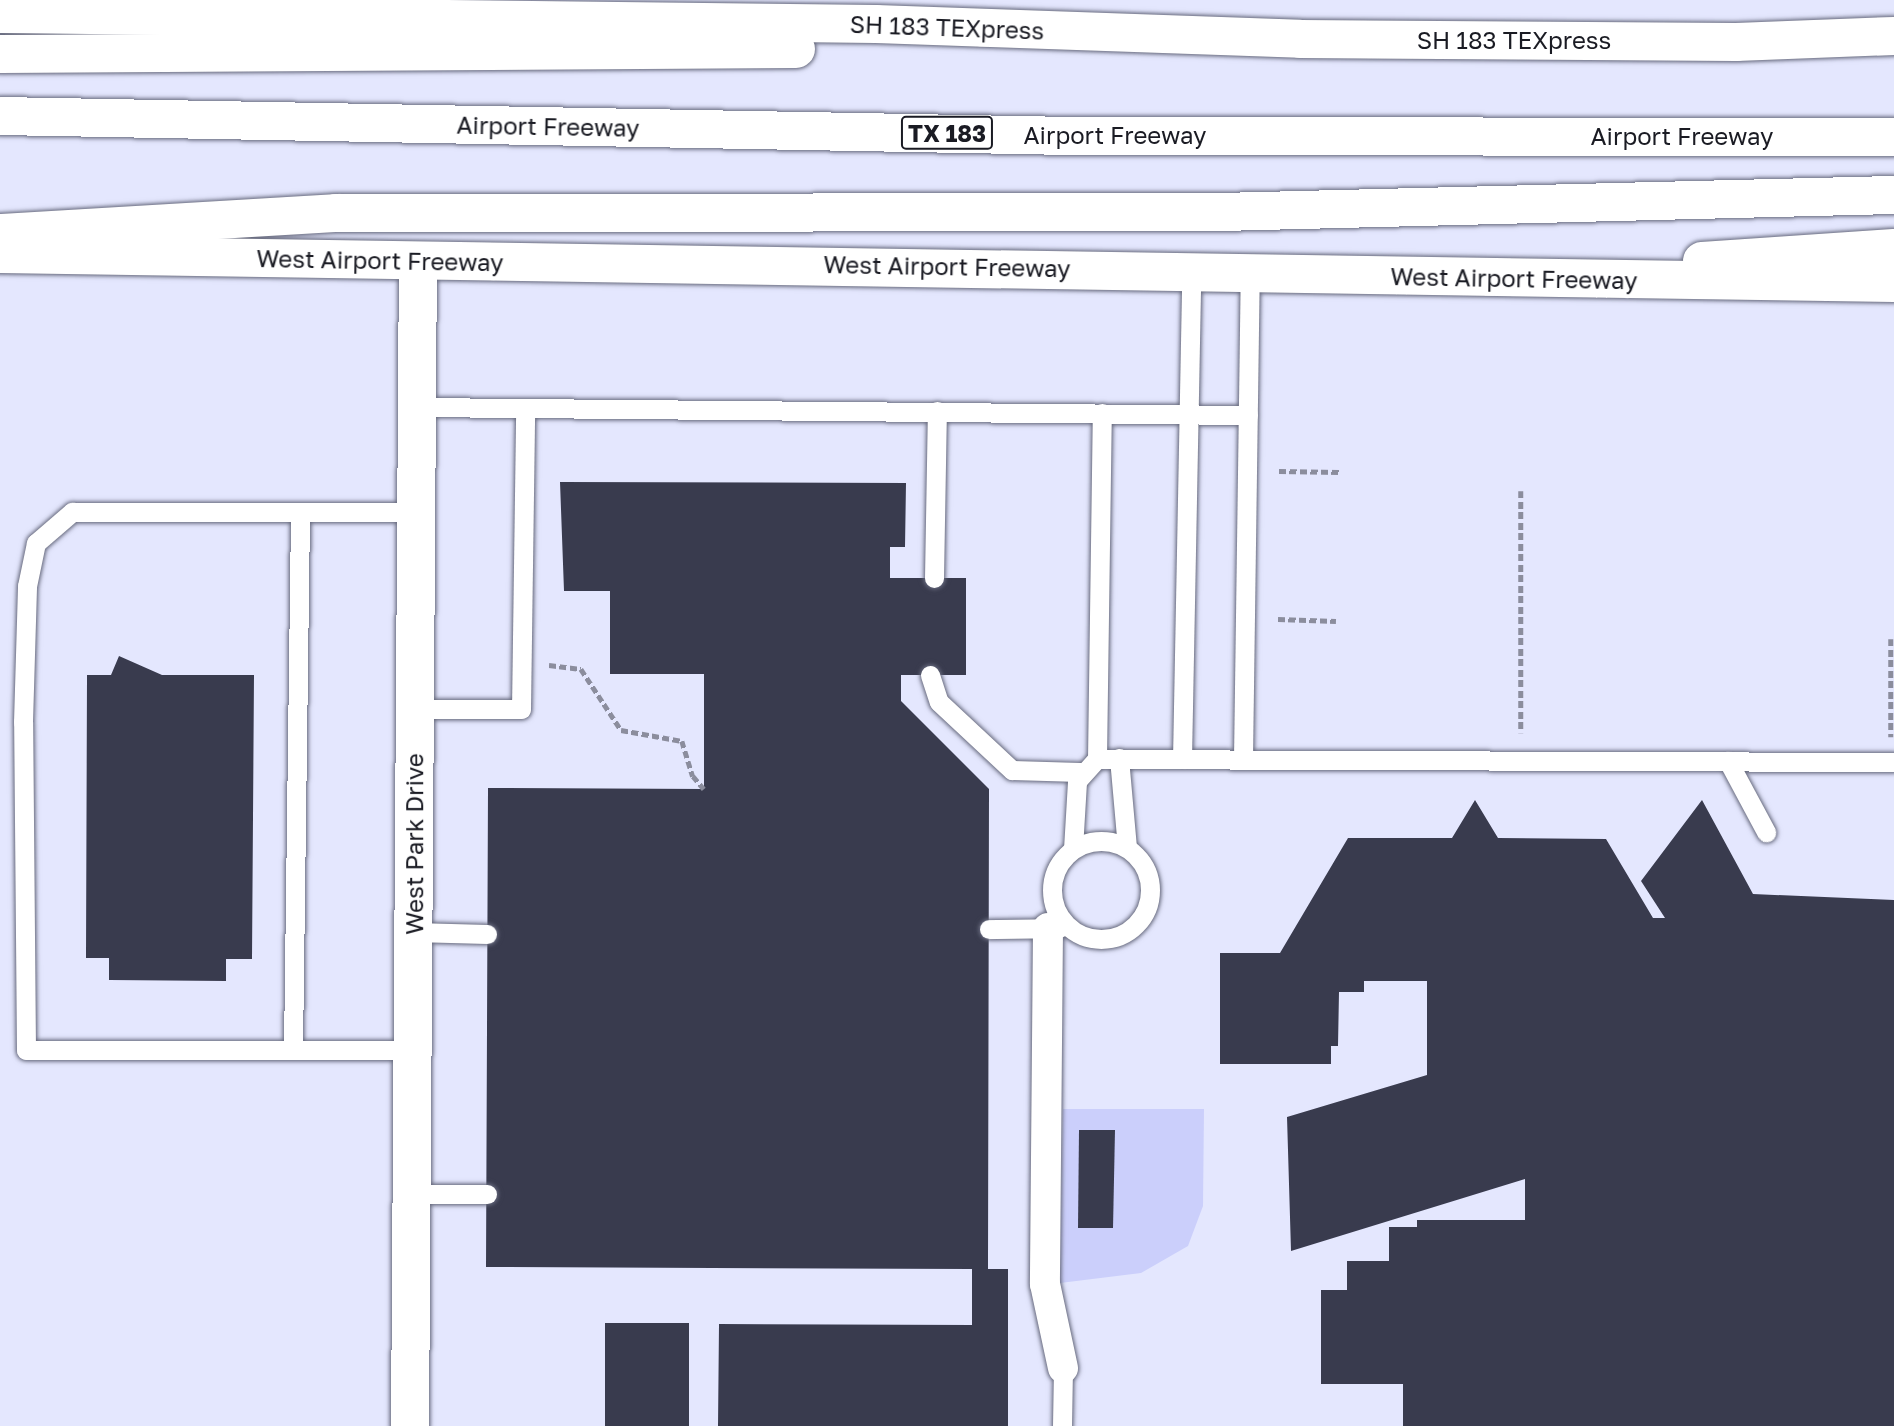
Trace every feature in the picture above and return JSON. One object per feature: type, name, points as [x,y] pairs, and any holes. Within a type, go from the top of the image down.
[{"type":"main road","name":"SH 183 TEXpress","points":[[0,14],[876,24],[1300,39],[1736,42],[1894,36]]},
{"type":"main road","points":[[0,54],[1300,39]]},
{"type":"main road","name":"Airport Freeway","points":[[0,116],[1068,136],[1894,137]]},
{"type":"main road","points":[[0,233],[336,214],[1221,212],[1894,195]]},
{"type":"main road","points":[[1526,278],[1894,248]]},
{"type":"main road","name":"West Airport Freeway","points":[[0,254],[1894,283]]},
{"type":"main road","name":"West Park Drive","points":[[410,1426],[418,262]]},
{"type":"main road","points":[[1838,284],[1894,292]]},
{"type":"street","points":[[1059,928],[1045,1284],[1063,1368]]},
{"type":"lane","points":[[1182,759],[1191,271]]},
{"type":"lane","points":[[1243,759],[1250,273]]},
{"type":"lane","points":[[417,407],[1248,415]]},
{"type":"lane","points":[[415,709],[521,709],[524,408]]},
{"type":"lane","points":[[934,578],[937,411]]},
{"type":"lane","points":[[1097,759],[1102,413]]},
{"type":"lane","points":[[413,1050],[26,1050],[23,722],[27,586],[36,543],[72,512],[417,513]]},
{"type":"lane","points":[[293,1049],[300,513]]},
{"type":"lane","points":[[930,675],[939,702],[1012,770],[1080,772],[1097,759],[1119,758],[1894,762]]},
{"type":"lane","points":[[1119,758],[1126,848]]},
{"type":"lane","points":[[1728,761],[1766,832]]},
{"type":"lane","points":[[1059,928],[1052,884],[1073,849],[1080,772]]},
{"type":"lane","points":[[989,929],[1059,928],[1101,939],[1142,917],[1149,895],[1147,871],[1126,848],[1098,841],[1073,849]]},
{"type":"lane","points":[[414,932],[487,934]]},
{"type":"lane","points":[[412,1194],[487,1194]]},
{"type":"lane","points":[[1062,1426],[1063,1368]]},
{"type":"path","points":[[1279,471],[1339,472]]},
{"type":"path","points":[[1521,491],[1521,733]]},
{"type":"path","points":[[1278,619],[1336,621]]},
{"type":"path","points":[[1891,639],[1891,738]]},
{"type":"path","points":[[549,665],[581,669],[621,730],[682,741],[693,776],[704,789]]},
{"type":"shaded area","points":[[1063,1109],[1204,1109],[1203,1206],[1188,1246],[1141,1273],[1060,1283]]},
{"type":"building","points":[[560,482],[906,483],[905,547],[890,547],[890,578],[966,578],[966,675],[901,675],[901,701],[989,789],[988,1269],[1008,1269],[1008,1426],[718,1426],[719,1324],[972,1325],[972,1269],[486,1267],[488,788],[704,789],[704,674],[610,674],[610,591],[564,591]]},
{"type":"building","points":[[119,656],[162,675],[254,675],[252,959],[226,959],[226,981],[109,980],[109,958],[86,958],[87,675],[111,675]]},
{"type":"building","points":[[1475,800],[1498,838],[1606,839],[1653,918],[1665,918],[1641,881],[1702,800],[1753,894],[1894,900],[1894,1426],[1403,1426],[1403,1384],[1321,1384],[1321,1290],[1347,1290],[1347,1261],[1389,1261],[1389,1227],[1417,1227],[1417,1220],[1525,1220],[1525,1179],[1291,1251],[1287,1117],[1427,1075],[1427,981],[1364,981],[1364,992],[1339,992],[1338,1046],[1331,1046],[1331,1064],[1220,1064],[1220,953],[1280,953],[1348,838],[1452,838]]},
{"type":"building","points":[[1079,1130],[1115,1130],[1113,1228],[1078,1228]]},
{"type":"building","points":[[605,1323],[689,1323],[689,1426],[605,1426]]}]
